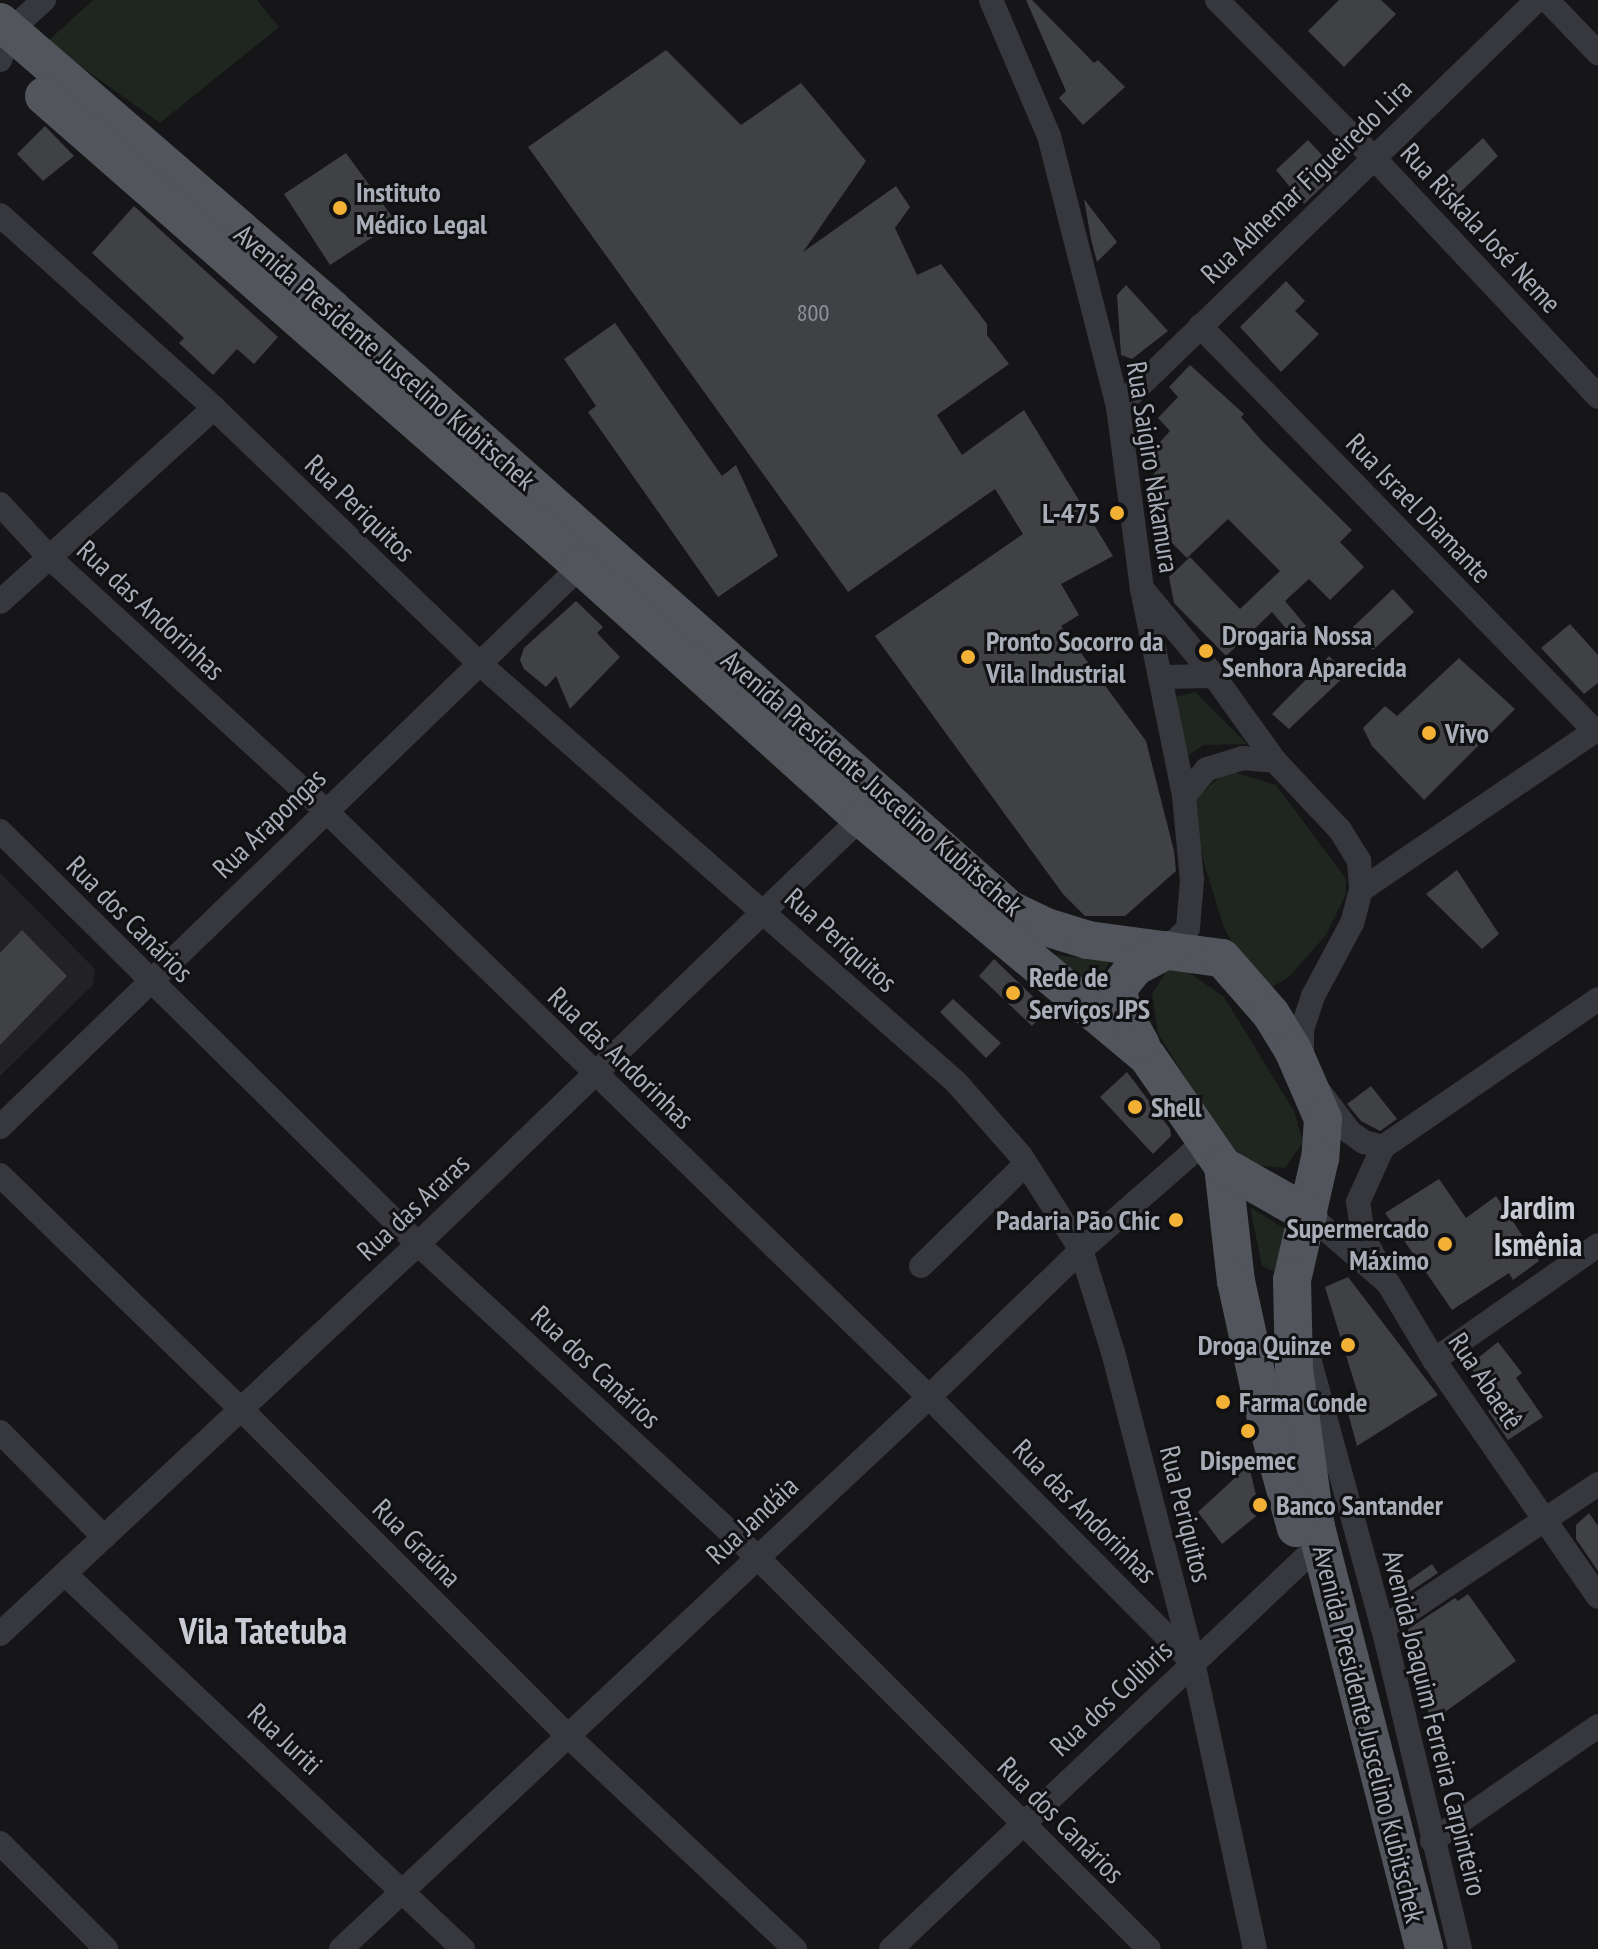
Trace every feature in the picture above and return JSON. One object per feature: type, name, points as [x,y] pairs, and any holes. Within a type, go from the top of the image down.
[{"type":"main road","name":"Avenida Presidente Juscelino Kubitschek","points":[[2,46],[861,818],[1147,1056],[1215,1152],[1236,1281],[1267,1423],[1305,1558],[1400,1949]]},
{"type":"main road","name":"Avenida Presidente Juscelino Kubitschek","points":[[2,46],[332,309],[1009,909],[1046,927],[1088,940],[1222,958],[1271,1014],[1302,1070],[1323,1119],[1320,1158],[1292,1280],[1294,1369],[1316,1527],[1424,1949]]},
{"type":"main road","points":[[1147,1056],[1122,1011],[1118,988],[1135,967],[1167,950]]},
{"type":"main road","points":[[1215,1152],[1308,1214]]},
{"type":"street","points":[[2,46],[44,0]]},
{"type":"street","name":"Rua Saigiro Nakamura","points":[[991,0],[1049,136],[1118,407],[1142,589],[1184,796],[1192,880],[1188,928],[1167,950]]},
{"type":"street","name":"Rua Riskala José Neme","points":[[1217,0],[1373,157],[1598,397]]},
{"type":"street","name":"Rua Adhemar Figueiredo Lira","points":[[1118,407],[1537,0]]},
{"type":"street","points":[[1547,0],[1598,53]]},
{"type":"street","name":"Rua Periquitos","points":[[0,215],[214,408],[480,664],[956,1082],[1026,1164],[1081,1250],[1113,1352],[1193,1662],[1255,1949]]},
{"type":"street","name":"Rua Israel Diamante","points":[[1200,326],[1596,730]]},
{"type":"street","points":[[0,602],[214,408]]},
{"type":"street","name":"Rua das Andorinhas","points":[[0,504],[50,558],[325,810],[929,1397],[1193,1662]]},
{"type":"street","name":"Rua Arapongas","points":[[0,1127],[581,566]]},
{"type":"street","points":[[1142,589],[1214,676],[1275,761],[1340,830],[1359,860],[1361,890],[1352,923],[1337,945],[1302,1030],[1302,1070],[1350,1132],[1364,1142],[1383,1147]]},
{"type":"street","points":[[1160,677],[1214,676]]},
{"type":"street","points":[[1361,890],[1596,730]]},
{"type":"street","points":[[1184,796],[1207,769],[1242,758],[1275,761]]},
{"type":"street","name":"Rua das Araras","points":[[0,1634],[418,1244],[861,818]]},
{"type":"street","name":"Rua dos Canários","points":[[0,831],[418,1244],[757,1557],[1021,1825],[1149,1949]]},
{"type":"street","points":[[1359,860],[1413,853]]},
{"type":"street","points":[[1388,1283],[1363,1236],[1358,1202],[1383,1147],[1598,999]]},
{"type":"street","name":"Rua Jandáia","points":[[341,1949],[929,1397],[1081,1250],[1215,1152]]},
{"type":"street","points":[[921,1266],[1026,1164]]},
{"type":"street","name":"Rua Graúna","points":[[0,1175],[241,1409],[567,1735],[795,1949]]},
{"type":"street","name":"Rua Abaetê","points":[[1308,1214],[1388,1283],[1434,1360],[1598,1597]]},
{"type":"street","points":[[1434,1360],[1598,1245]]},
{"type":"street","name":"Avenida Joaquim Ferreira Carpinteiro","points":[[1292,1280],[1307,1352],[1383,1628],[1460,1949]]},
{"type":"street","points":[[0,1432],[104,1537]]},
{"type":"street","points":[[1383,1628],[1598,1484]]},
{"type":"street","name":"Rua dos Colibris","points":[[891,1949],[1305,1558]]},
{"type":"street","name":"Rua Juriti","points":[[65,1574],[463,1949]]},
{"type":"street","points":[[1432,1841],[1598,1726]]},
{"type":"street","points":[[0,1843],[106,1949]]},
{"type":"shaded area","points":[[93,0],[257,0],[279,27],[160,123],[47,42]]},
{"type":"shaded area","points":[[1195,692],[1247,744],[1204,745],[1180,760],[1167,699]]},
{"type":"shaded area","points":[[1227,770],[1276,785],[1346,879],[1346,894],[1326,935],[1290,976],[1269,989],[1248,971],[1224,928],[1204,863],[1191,803]]},
{"type":"shaded area","points":[[0,873],[95,969],[93,985],[0,1076]]},
{"type":"shaded area","points":[[1035,953],[1086,958],[1114,955],[1104,971],[1098,1003]]},
{"type":"shaded area","points":[[1178,965],[1224,997],[1294,1111],[1303,1142],[1285,1168],[1253,1165],[1223,1140],[1158,1033],[1152,994],[1166,972]]},
{"type":"shaded area","points":[[1250,1207],[1290,1232],[1275,1272],[1262,1266]]},
{"type":"building","points":[[1026,0],[1032,0],[1094,63],[1098,60],[1125,87],[1083,125],[1059,98],[1066,91]]},
{"type":"building","points":[[1339,0],[1381,0],[1396,14],[1344,67],[1308,31]]},
{"type":"building","points":[[666,50],[741,125],[801,83],[866,161],[803,252],[896,186],[910,207],[895,228],[917,275],[941,264],[987,324],[987,335],[1009,364],[937,415],[962,455],[1024,410],[1113,556],[1061,584],[1079,615],[1061,626],[1146,741],[1174,851],[1176,871],[1125,916],[1085,916],[1063,894],[875,636],[1023,534],[995,489],[848,592],[528,147]]},
{"type":"building","points":[[45,126],[74,156],[43,181],[17,154]]},
{"type":"building","points":[[1483,138],[1498,156],[1449,203],[1433,184]]},
{"type":"building","points":[[1308,140],[1338,172],[1304,204],[1276,170]]},
{"type":"building","name":"Instituto Médico Legal","points":[[346,153],[396,222],[330,265],[284,194]]},
{"type":"building","points":[[1084,199],[1117,242],[1097,262],[1091,239]]},
{"type":"building","points":[[134,206],[278,337],[254,364],[237,349],[213,375],[179,343],[184,338],[92,253]]},
{"type":"building","points":[[1286,281],[1305,301],[1295,311],[1319,334],[1281,372],[1240,327]]},
{"type":"building","points":[[1126,285],[1168,331],[1132,359],[1121,355],[1117,295]]},
{"type":"building","points":[[615,323],[722,476],[736,465],[778,556],[718,597],[588,412],[596,406],[564,359]]},
{"type":"building","points":[[1190,365],[1244,414],[1241,417],[1262,441],[1352,530],[1340,542],[1364,567],[1330,600],[1309,579],[1285,601],[1306,626],[1294,638],[1272,612],[1226,656],[1174,603],[1169,577],[1190,557],[1240,609],[1280,571],[1228,519],[1187,558],[1167,538],[1172,534],[1160,518],[1170,508],[1159,497],[1165,491],[1151,477],[1161,466],[1150,453],[1170,431],[1158,418],[1178,397],[1169,387]]},
{"type":"building","points":[[1393,589],[1414,612],[1373,650],[1353,627]]},
{"type":"building","points":[[576,601],[603,627],[597,633],[620,657],[570,709],[556,676],[546,687],[524,669],[520,660],[524,648]]},
{"type":"building","points":[[1570,624],[1598,655],[1598,683],[1584,694],[1541,648]]},
{"type":"building","points":[[1329,656],[1347,674],[1289,729],[1272,714]]},
{"type":"building","name":"Vivo","points":[[1459,658],[1515,709],[1424,800],[1372,746],[1363,728],[1385,706],[1397,716]]},
{"type":"building","points":[[1457,870],[1499,934],[1482,949],[1426,894]]},
{"type":"building","points":[[22,930],[67,976],[0,1045],[0,953]]},
{"type":"building","name":"Rede de Serviços JPS","points":[[994,959],[1047,1010],[1032,1026],[979,976]]},
{"type":"building","name":"Rede de Serviços JPS","points":[[953,999],[1001,1043],[986,1058],[940,1012]]},
{"type":"building","name":"Shell","points":[[1127,1072],[1170,1129],[1171,1136],[1153,1154],[1100,1097]]},
{"type":"building","points":[[1371,1086],[1397,1119],[1380,1131],[1361,1121],[1347,1104]]},
{"type":"building","name":"Supermercado Máximo","points":[[1439,1179],[1466,1218],[1496,1196],[1539,1261],[1513,1280],[1509,1273],[1452,1310],[1385,1213]]},
{"type":"building","points":[[1348,1277],[1438,1395],[1357,1446],[1348,1413],[1361,1404],[1325,1287]]},
{"type":"building","points":[[1498,1342],[1522,1373],[1516,1378],[1543,1417],[1508,1440],[1488,1411],[1497,1405],[1469,1365]]},
{"type":"building","points":[[1249,1465],[1260,1513],[1222,1544],[1198,1512]]},
{"type":"building","points":[[1589,1513],[1598,1526],[1598,1571],[1576,1539],[1576,1525]]},
{"type":"building","points":[[1432,1564],[1438,1573],[1399,1599],[1396,1589]]},
{"type":"building","points":[[1468,1594],[1516,1661],[1431,1722],[1407,1637],[1408,1629],[1455,1598],[1458,1601]]},
{"type":"place","name":"Instituto Médico Legal","points":[[340,208]]},
{"type":"place","name":"L-475","points":[[1117,513]]},
{"type":"place","name":"Drogaria Nossa Senhora Aparecida","points":[[1206,651]]},
{"type":"place","name":"Pronto Socorro da Vila Industrial","points":[[968,657]]},
{"type":"place","name":"Vivo","points":[[1429,733]]},
{"type":"place","name":"Rede de Serviços JPS","points":[[1013,993]]},
{"type":"place","name":"Shell","points":[[1135,1107]]},
{"type":"place","name":"Padaria Pão Chic","points":[[1176,1220]]},
{"type":"place","name":"Supermercado Máximo","points":[[1445,1244]]},
{"type":"place","name":"Droga Quinze","points":[[1348,1345]]},
{"type":"place","name":"Farma Conde","points":[[1223,1402]]},
{"type":"place","name":"Dispemec","points":[[1248,1431]]},
{"type":"place","name":"Banco Santander","points":[[1260,1505]]},
{"type":"district","name":"Jardim Ismênia","points":[[1538,1226]]},
{"type":"district","name":"Vila Tatetuba","points":[[263,1631]]}]
